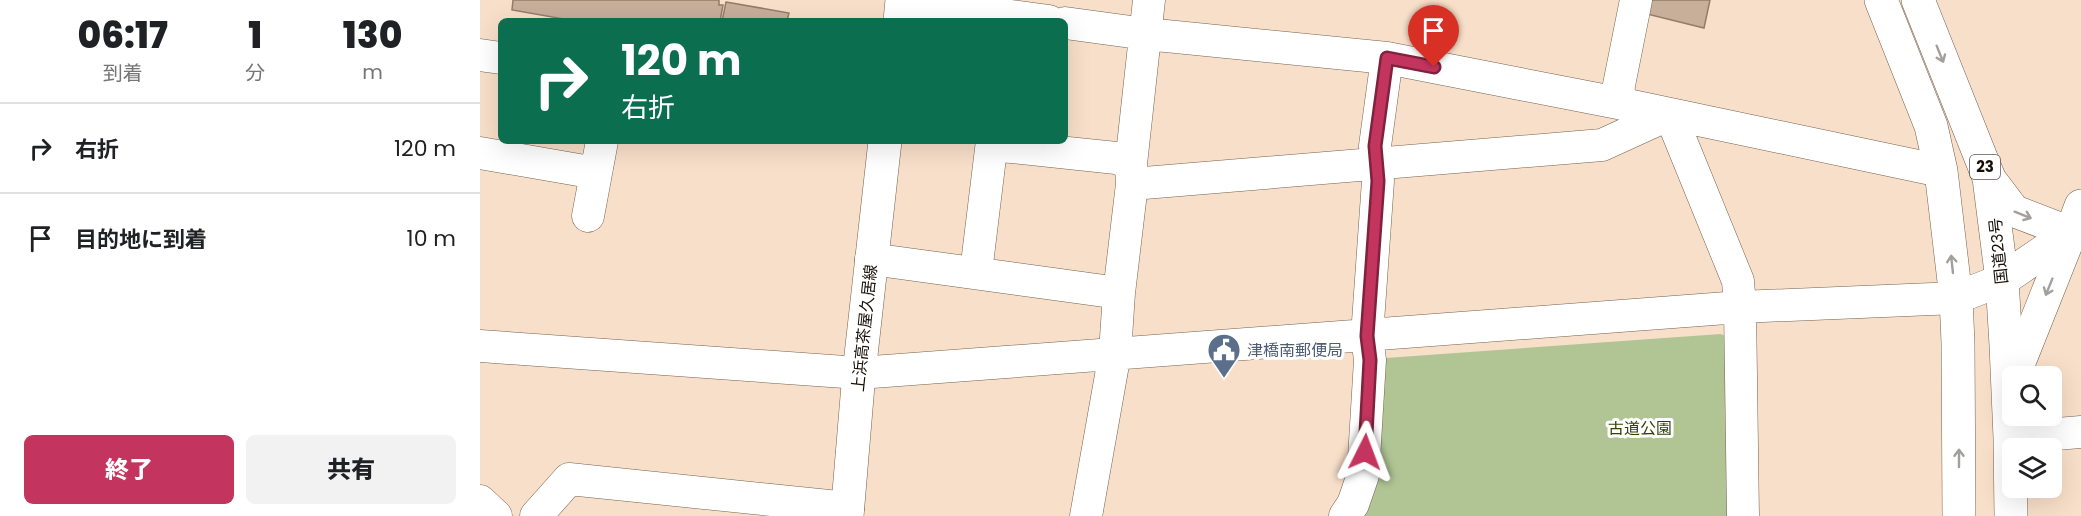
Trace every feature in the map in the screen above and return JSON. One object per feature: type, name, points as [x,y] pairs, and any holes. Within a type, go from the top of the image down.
[{"type":"main road","points":[[1881,0],[1931,126],[1941,171],[1956,298],[1959,516]]},
{"type":"main road","name":"国道23号","points":[[1918,0],[1989,178],[2010,366]]},
{"type":"main road","name":"上浜高茶屋久居線","points":[[848,512],[859,373],[885,144]]},
{"type":"main road","points":[[2002,280],[2078,223]]},
{"type":"main road","name":"国道23号","points":[[2010,426],[2010,438]]},
{"type":"main road","name":"国道23号","points":[[2011,498],[2011,516]]},
{"type":"street","points":[[1086,516],[1115,353],[1149,0]]},
{"type":"street","points":[[1618,104],[1618,85],[1636,0]]},
{"type":"street","points":[[901,8],[1010,12],[1036,18]]},
{"type":"street","points":[[1068,23],[1146,34],[1387,58],[1941,171]]},
{"type":"street","points":[[480,54],[498,57]]},
{"type":"street","points":[[1345,516],[1353,504],[1363,475],[1370,360],[1367,336],[1378,181],[1375,146],[1387,58]]},
{"type":"street","points":[[1000,144],[1116,158],[1132,174],[1378,163],[1602,145],[1670,114]]},
{"type":"street","points":[[1670,114],[1738,281],[1743,516]]},
{"type":"street","points":[[588,216],[601,144]]},
{"type":"street","points":[[976,272],[992,144]]},
{"type":"street","points":[[480,153],[596,173]]},
{"type":"street","points":[[1989,178],[2014,211],[2078,223],[2019,366]]},
{"type":"street","points":[[871,259],[1119,293]]},
{"type":"street","points":[[480,346],[859,373],[1740,307],[1956,298],[2002,280]]},
{"type":"street","points":[[2010,438],[2081,432]]},
{"type":"street","points":[[536,516],[569,479],[848,512]]},
{"type":"street","points":[[480,501],[496,516]]},
{"type":"green space","name":"古道公園","points":[[1721,334],[1727,337],[1730,516],[1359,516],[1382,364],[1386,358]]},
{"type":"building","points":[[513,0],[719,0],[719,5],[723,5],[721,18],[558,18],[512,10]]},
{"type":"building","points":[[1649,0],[1710,0],[1704,28],[1647,14]]},
{"type":"building","points":[[726,2],[789,13],[788,18],[723,18]]},
{"type":"place","name":"津橋南郵便局","points":[[1224,379]]},
{"type":"route","points":[[1365,452],[1370,360],[1367,336],[1378,181],[1375,146],[1387,58],[1434,67]]}]
